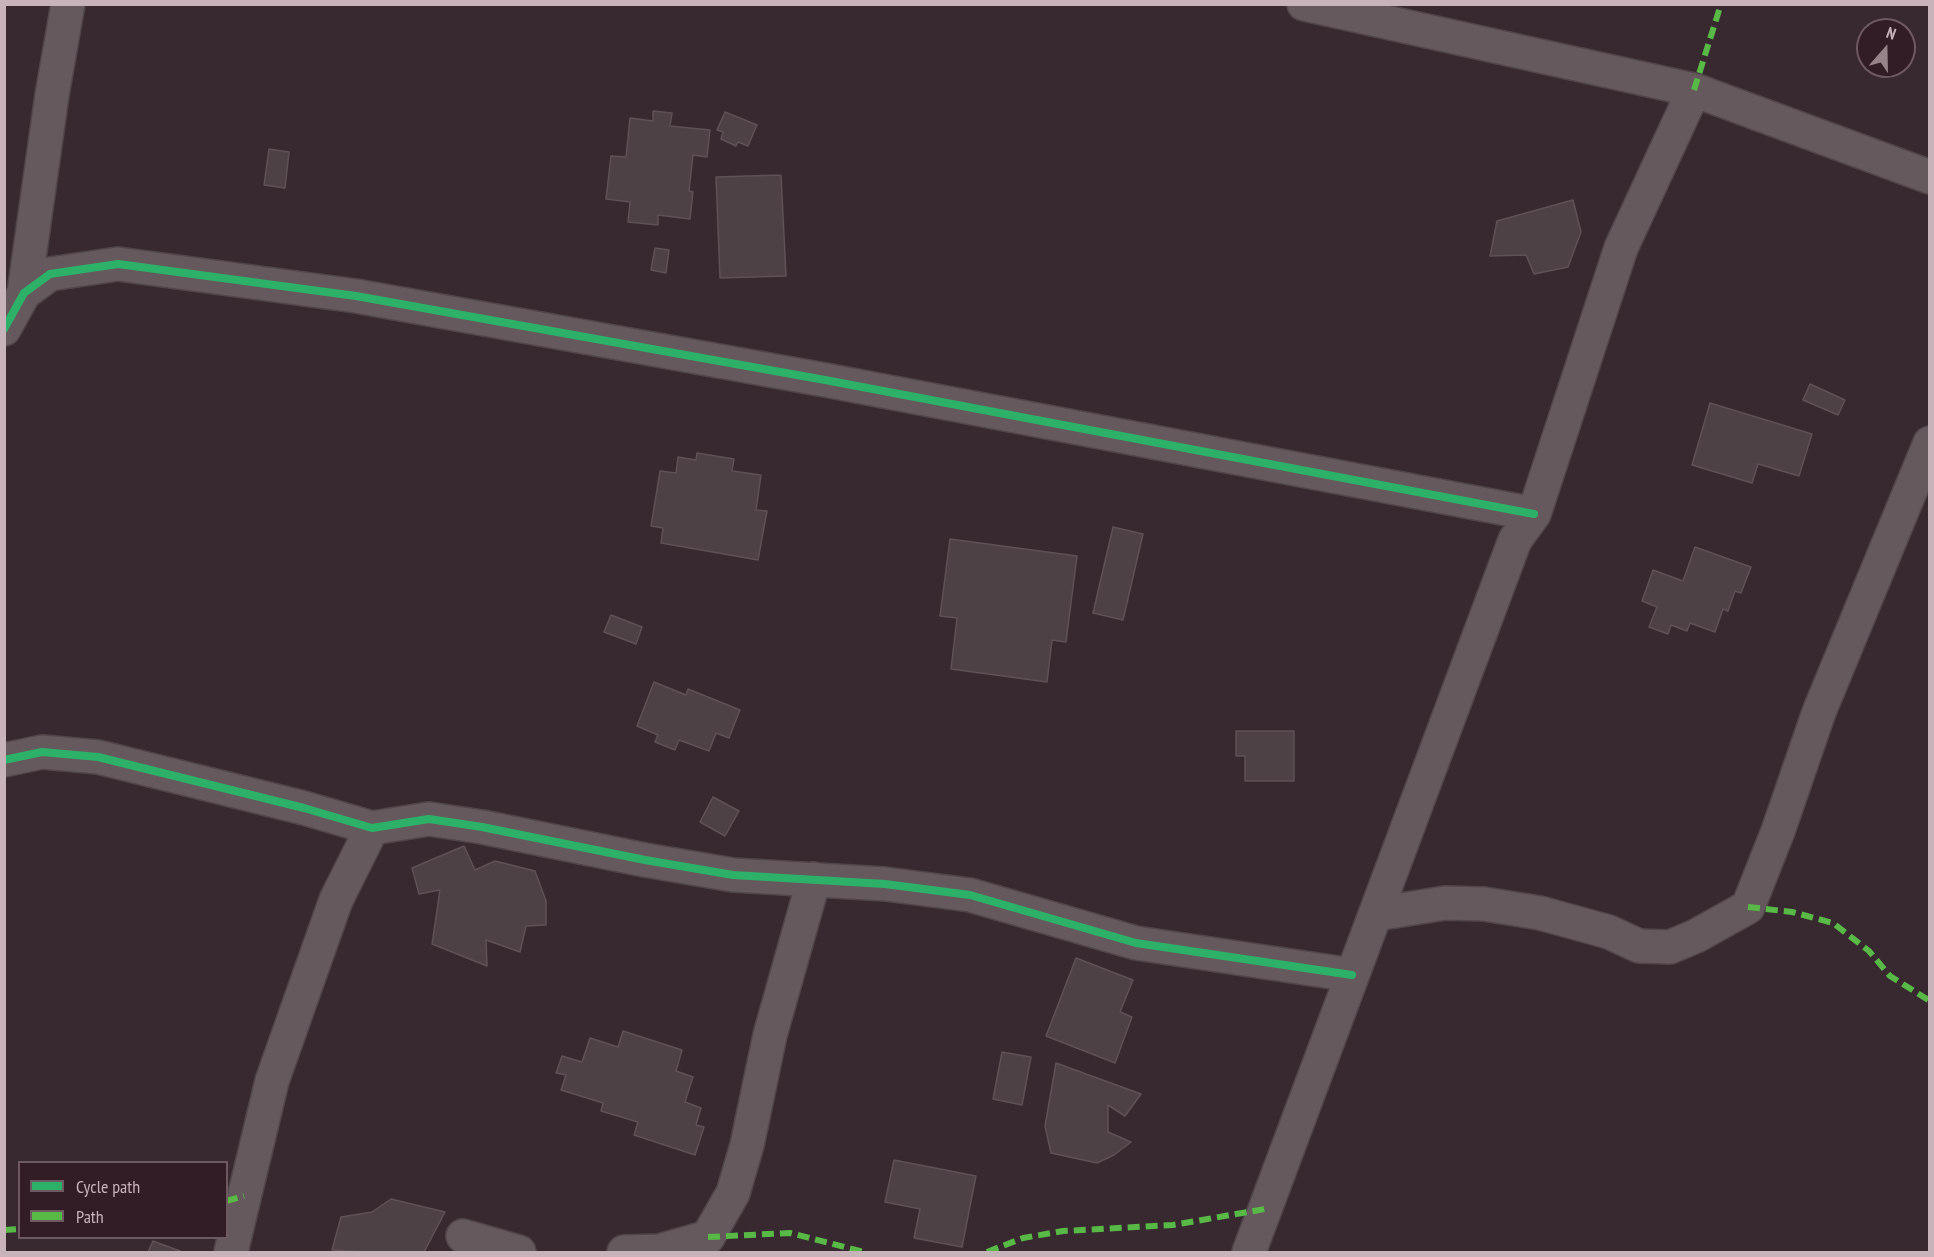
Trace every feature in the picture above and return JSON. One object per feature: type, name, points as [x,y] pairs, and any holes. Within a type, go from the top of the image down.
[{"type":"street","points":[[4,329],[24,293],[52,94],[68,4]]},
{"type":"street","points":[[1304,4],[1694,90],[1929,177]]},
{"type":"street","points":[[1249,1252],[1515,540],[1534,514],[1621,248],[1694,90]]},
{"type":"street","points":[[24,293],[50,274],[118,264],[356,296],[825,380],[1534,514]]},
{"type":"street","points":[[1376,914],[1445,903],[1484,904],[1540,913],[1609,932],[1639,946],[1670,947],[1696,936],[1748,907],[1778,831],[1819,712],[1929,443]]},
{"type":"street","points":[[4,760],[42,752],[98,757],[304,808],[372,828],[429,819],[733,875],[885,884],[970,895],[1136,943],[1352,975]]},
{"type":"street","points":[[231,1252],[272,1081],[336,900],[372,828]]},
{"type":"street","points":[[624,1252],[659,1251],[708,1237],[733,1194],[747,1145],[770,1035],[814,879]]},
{"type":"street","points":[[463,1236],[519,1252]]},
{"type":"building","points":[[653,111],[672,113],[670,126],[710,130],[707,157],[693,155],[689,191],[693,192],[690,219],[658,215],[658,225],[628,222],[630,202],[606,199],[611,156],[626,157],[630,118],[653,121]]},
{"type":"building","points":[[725,112],[757,125],[748,146],[738,142],[736,146],[721,139],[723,132],[717,130]]},
{"type":"building","points":[[269,149],[289,152],[285,188],[264,185]]},
{"type":"building","points":[[781,175],[786,276],[720,278],[716,177]]},
{"type":"building","points":[[1573,200],[1581,232],[1568,267],[1534,274],[1526,255],[1490,256],[1497,221]]},
{"type":"building","points":[[655,248],[669,250],[666,273],[651,270]]},
{"type":"building","points":[[1810,384],[1845,400],[1838,415],[1803,400]]},
{"type":"building","points":[[1710,403],[1812,434],[1799,476],[1758,464],[1752,483],[1692,465]]},
{"type":"building","points":[[697,453],[734,459],[732,471],[761,475],[756,510],[767,511],[758,560],[661,543],[663,528],[651,526],[660,471],[676,473],[678,457],[696,460]]},
{"type":"building","points":[[1113,527],[1143,534],[1123,620],[1093,613]]},
{"type":"building","points":[[950,539],[1077,556],[1066,642],[1052,640],[1047,682],[951,669],[957,618],[940,616]]},
{"type":"building","points":[[1695,547],[1751,567],[1741,593],[1735,591],[1728,611],[1723,609],[1715,632],[1690,623],[1687,631],[1671,625],[1668,634],[1649,627],[1657,607],[1642,601],[1653,570],[1683,581]]},
{"type":"building","points":[[611,615],[642,627],[636,644],[604,632]]},
{"type":"building","points":[[654,682],[686,695],[688,689],[740,710],[729,738],[716,733],[709,751],[679,740],[675,750],[655,742],[658,735],[637,726]]},
{"type":"building","points":[[1236,731],[1294,731],[1294,781],[1245,781],[1245,756],[1236,756]]},
{"type":"building","points":[[713,797],[739,811],[725,836],[700,822]]},
{"type":"building","points":[[464,846],[475,870],[495,861],[535,871],[546,901],[546,925],[526,926],[520,952],[486,940],[487,966],[432,944],[440,890],[419,894],[412,868]]},
{"type":"building","points":[[1076,958],[1133,980],[1120,1012],[1132,1017],[1115,1063],[1046,1036]]},
{"type":"building","points":[[623,1031],[682,1050],[676,1071],[693,1077],[685,1102],[701,1108],[696,1125],[704,1127],[695,1155],[634,1135],[638,1122],[601,1111],[603,1103],[561,1090],[566,1075],[556,1073],[562,1056],[582,1062],[590,1038],[618,1047]]},
{"type":"building","points":[[1002,1052],[1031,1057],[1022,1105],[993,1099]]},
{"type":"building","points":[[1056,1063],[1141,1094],[1125,1116],[1108,1105],[1108,1132],[1131,1142],[1114,1155],[1097,1163],[1051,1153],[1045,1126]]},
{"type":"building","points":[[894,1160],[976,1176],[962,1247],[914,1238],[920,1209],[885,1202]]},
{"type":"building","points":[[391,1199],[445,1212],[424,1252],[332,1250],[341,1217],[372,1212]]},
{"type":"building","points":[[153,1241],[180,1251],[148,1252]]},
{"type":"marked path","points":[[1694,90],[1721,4]]},
{"type":"marked path","points":[[1748,907],[1792,912],[1833,923],[1869,951],[1890,976],[1930,1001]]},
{"type":"marked path","points":[[228,1200],[244,1196]]},
{"type":"marked path","points":[[987,1252],[1023,1238],[1063,1231],[1173,1225],[1265,1209]]},
{"type":"marked path","points":[[4,1230],[18,1229]]},
{"type":"marked path","points":[[708,1237],[790,1233],[864,1252]]},
{"type":"cycle path","points":[[4,329],[24,293],[50,274],[118,264],[356,296],[825,380],[1534,514]]},
{"type":"cycle path","points":[[4,760],[42,752],[98,757],[304,808],[372,828],[429,819],[733,875],[885,884],[970,895],[1136,943],[1352,975]]}]
